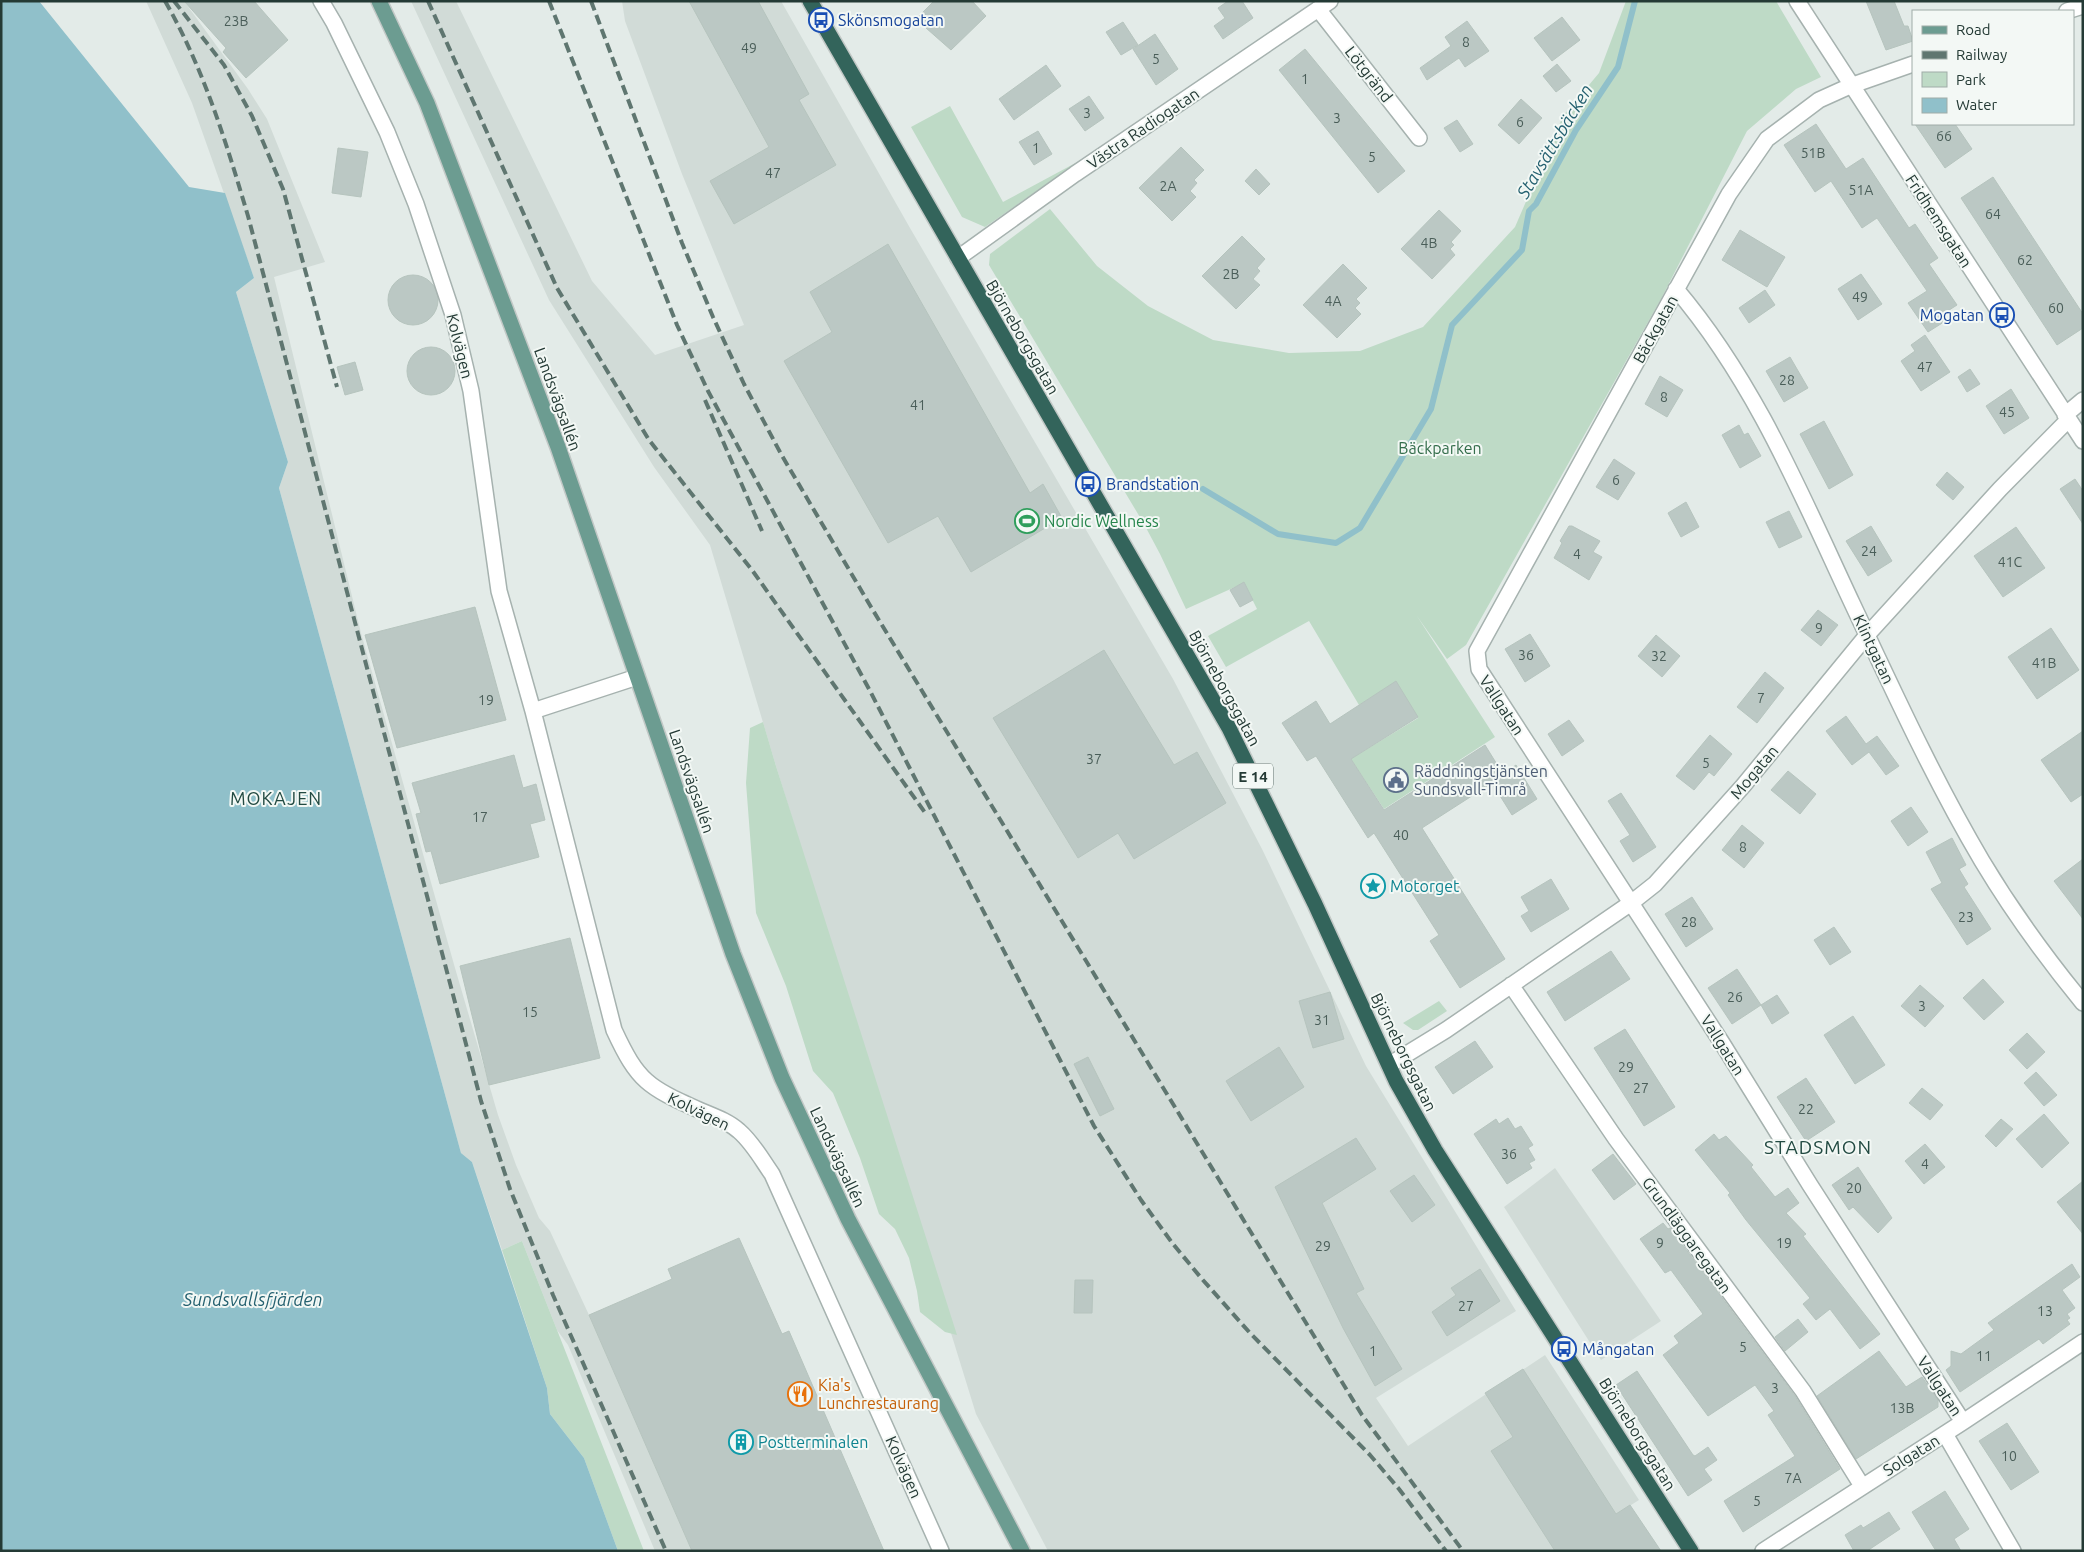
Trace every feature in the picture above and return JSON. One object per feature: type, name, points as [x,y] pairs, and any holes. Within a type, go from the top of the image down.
[{"type":"highway","name":"Björneborgsgatan","points":[[810,1],[1229,728],[1316,904],[1396,1081],[1435,1150],[1692,1551]]},
{"type":"main road","name":"Landsvägsallén","points":[[379,1],[427,103],[558,447],[733,954],[782,1078],[848,1219],[1022,1551]]},
{"type":"street","name":"Kolvägen","points":[[320,1],[334,23],[387,132],[416,204],[453,315],[471,391],[499,591],[533,711],[614,1030],[628,1058],[641,1078],[662,1093],[725,1121],[740,1132],[772,1174],[941,1551]]},
{"type":"street","name":"Fridhemsgatan","points":[[1796,1],[2083,441]]},
{"type":"street","name":"Västra Radiogatan","points":[[958,258],[1075,174],[1324,5]]},
{"type":"street","name":"Lötgränd","points":[[1324,5],[1420,138]]},
{"type":"street","points":[[2070,10],[2083,6]]},
{"type":"street","name":"Bäckgatan","points":[[1479,669],[1477,651],[1728,194],[1767,139],[1819,100],[1850,86],[1912,64]]},
{"type":"street","name":"Klintgatan","points":[[1676,289],[1694,310],[1750,392],[1804,496],[1910,724],[1959,821],[1983,863],[2028,931],[2083,1003]]},
{"type":"street","name":"Mogatan","points":[[1388,1064],[1438,1034],[1511,985],[1631,903],[1655,884],[1743,786],[1868,634],[2083,400]]},
{"type":"street","name":"Vallgatan","points":[[1479,669],[1722,1043],[1857,1259],[1963,1422]]},
{"type":"street","points":[[533,711],[637,676]]},
{"type":"street","name":"Grundläggaregatan","points":[[1511,985],[1616,1139],[1803,1391],[1862,1486]]},
{"type":"street","name":"Solgatan","points":[[1763,1551],[1945,1434],[2083,1342]]},
{"type":"street","name":"Vallgatan","points":[[1945,1434],[2013,1551]]},
{"type":"shaded area","points":[[146,1],[184,1],[248,89],[267,119],[325,262],[274,277],[361,633],[455,968],[498,1115],[516,1165],[539,1218],[550,1231],[589,1315],[692,1551],[655,1551],[568,1345],[557,1330],[522,1241],[502,1250],[472,1162],[461,1153],[279,488],[288,462],[236,292],[254,278],[192,103]]},
{"type":"shaded area","points":[[411,1],[456,1],[592,281],[655,355],[744,325],[682,174],[625,21],[622,1],[781,1],[910,228],[1173,679],[1262,849],[1366,1066],[1516,1311],[1376,1398],[1408,1446],[1545,1355],[1639,1500],[1558,1551],[1048,1551],[976,1414],[776,766],[710,545],[654,467],[549,300]]},
{"type":"shaded area","points":[[1555,1168],[1661,1321],[1601,1360],[1504,1207]]},
{"type":"green space","name":"Bäckparken","points":[[1626,1],[1776,1],[1821,77],[1796,89],[1747,131],[1661,299],[1466,645],[1447,659],[1417,616],[1495,737],[1384,809],[1339,741],[1359,754],[1418,718],[1396,682],[1359,705],[1309,621],[1226,667],[1208,636],[1257,609],[1244,583],[1186,609],[1144,524],[989,265],[990,254],[1050,209],[1097,266],[1148,306],[1213,340],[1289,353],[1360,351],[1423,327],[1515,227],[1563,116],[1599,73]]},
{"type":"green space","points":[[950,106],[1003,202],[1081,160],[985,227],[962,217],[911,127]]},
{"type":"green space","points":[[763,722],[957,1335],[945,1332],[920,1312],[909,1258],[895,1229],[879,1214],[860,1158],[833,1093],[813,1071],[786,986],[756,913],[746,783],[750,728]]},
{"type":"green space","points":[[1439,1001],[1447,1011],[1418,1030],[1413,1030],[1403,1023]]},
{"type":"green space","points":[[522,1241],[644,1551],[618,1551],[584,1458],[550,1414],[547,1388],[502,1250]]},
{"type":"water","name":"Sundsvallsfjärden","points":[[1,1],[39,1],[189,187],[225,193],[254,278],[236,292],[288,462],[279,488],[461,1153],[472,1162],[547,1388],[550,1414],[584,1458],[618,1551],[1,1551]]},
{"type":"building","points":[[184,1],[254,1],[288,40],[246,78],[223,52],[226,48]]},
{"type":"building","points":[[689,1],[758,1],[809,94],[799,100],[836,165],[734,224],[710,181],[769,147]]},
{"type":"building","points":[[934,1],[972,1],[986,16],[951,50],[926,28],[927,26],[918,17]]},
{"type":"building","points":[[1228,1],[1242,1],[1253,18],[1223,39],[1214,26],[1225,18],[1218,8]]},
{"type":"building","points":[[1866,1],[1894,1],[1904,26],[1908,26],[1912,41],[1886,50]]},
{"type":"building","points":[[1562,17],[1580,40],[1552,61],[1534,38]]},
{"type":"building","points":[[1467,21],[1489,51],[1465,67],[1459,58],[1427,80],[1420,68],[1451,46],[1445,37]]},
{"type":"building","points":[[1123,22],[1138,45],[1121,55],[1106,32]]},
{"type":"building","points":[[1155,34],[1178,69],[1156,85],[1133,49]]},
{"type":"building","points":[[1305,49],[1405,171],[1378,193],[1279,70]]},
{"type":"building","points":[[1557,64],[1571,81],[1556,92],[1543,76]]},
{"type":"building","points":[[1046,65],[1061,86],[1014,120],[999,99]]},
{"type":"building","points":[[1089,96],[1104,118],[1085,131],[1069,109]]},
{"type":"building","points":[[1521,99],[1542,118],[1519,144],[1498,125]]},
{"type":"building","points":[[1457,120],[1473,144],[1460,152],[1444,128]]},
{"type":"building","points":[[1816,124],[1846,169],[1863,158],[1909,228],[1915,224],[1938,258],[1929,264],[1957,305],[1943,314],[1947,320],[1928,332],[1908,303],[1927,291],[1877,218],[1862,228],[1831,181],[1815,192],[1784,145]]},
{"type":"building","points":[[1916,125],[1956,125],[1972,149],[1945,168]]},
{"type":"building","points":[[1038,131],[1052,154],[1034,165],[1019,142]]},
{"type":"building","points":[[1181,147],[1204,170],[1194,180],[1197,183],[1190,191],[1196,197],[1172,221],[1139,188]]},
{"type":"building","points":[[338,148],[368,152],[361,197],[332,193]]},
{"type":"building","points":[[1256,169],[1270,184],[1259,195],[1245,181]]},
{"type":"building","points":[[1993,177],[2083,314],[2083,328],[2057,345],[1961,198]]},
{"type":"building","points":[[1439,210],[1461,231],[1451,242],[1454,245],[1450,249],[1455,255],[1432,279],[1401,249]]},
{"type":"building","points":[[1740,230],[1785,257],[1767,287],[1722,260]]},
{"type":"building","points":[[1242,236],[1265,259],[1257,268],[1260,271],[1253,279],[1260,285],[1236,309],[1202,276]]},
{"type":"building","points":[[888,244],[1030,493],[1043,484],[1062,518],[971,572],[938,516],[888,543],[784,361],[832,332],[810,292]]},
{"type":"building","points":[[1343,264],[1367,288],[1356,299],[1360,303],[1355,308],[1361,314],[1337,338],[1303,305]]},
{"type":"building","points":[[1861,274],[1882,304],[1858,320],[1838,289]]},
{"type":"building","points":[[413,275],[427,279],[434,286],[438,300],[434,314],[427,321],[413,325],[399,321],[392,314],[388,300],[392,286],[399,279]]},
{"type":"building","points":[[1765,290],[1775,305],[1749,323],[1739,308]]},
{"type":"building","points":[[1925,335],[1950,372],[1921,391],[1901,361],[1915,351],[1911,345]]},
{"type":"building","points":[[431,347],[440,349],[448,354],[453,362],[455,371],[453,380],[448,388],[440,393],[431,395],[422,393],[414,388],[409,380],[407,371],[409,362],[414,354],[422,349]]},
{"type":"building","points":[[1790,357],[1808,388],[1784,402],[1766,371]]},
{"type":"building","points":[[355,362],[363,390],[345,395],[337,367]]},
{"type":"building","points":[[1970,369],[1980,384],[1967,392],[1958,377]]},
{"type":"building","points":[[1660,376],[1683,390],[1667,417],[1645,404]]},
{"type":"building","points":[[2011,389],[2029,418],[2004,434],[1986,406]]},
{"type":"building","points":[[1824,421],[1853,475],[1829,489],[1800,434]]},
{"type":"building","points":[[1739,425],[1744,435],[1748,433],[1761,456],[1740,468],[1722,435]]},
{"type":"building","points":[[1614,459],[1635,473],[1618,500],[1596,487]]},
{"type":"building","points":[[1947,472],[1964,487],[1953,500],[1936,485]]},
{"type":"building","points":[[2075,479],[2083,491],[2083,524],[2060,489]]},
{"type":"building","points":[[1686,502],[1699,527],[1681,537],[1668,513]]},
{"type":"building","points":[[1789,511],[1802,537],[1779,548],[1766,522]]},
{"type":"building","points":[[1569,526],[1600,541],[1593,552],[1602,557],[1589,580],[1554,558],[1562,543],[1560,541]]},
{"type":"building","points":[[1871,526],[1892,561],[1868,576],[1846,541]]},
{"type":"building","points":[[2016,527],[2045,568],[2003,597],[1974,556]]},
{"type":"building","points":[[1244,582],[1253,600],[1240,607],[1230,590]]},
{"type":"building","points":[[475,607],[506,720],[397,748],[365,635]]},
{"type":"building","points":[[1818,610],[1838,625],[1821,646],[1801,630]]},
{"type":"building","points":[[2051,628],[2079,670],[2037,699],[2008,657]]},
{"type":"building","points":[[1530,634],[1550,666],[1525,682],[1505,649]]},
{"type":"building","points":[[1656,635],[1680,656],[1662,677],[1638,656]]},
{"type":"building","points":[[1104,650],[1174,765],[1197,752],[1226,803],[1134,859],[1118,833],[1078,858],[993,718]]},
{"type":"building","points":[[1765,672],[1784,688],[1757,723],[1737,707]]},
{"type":"building","points":[[1396,681],[1418,717],[1351,759],[1384,810],[1485,745],[1503,774],[1516,765],[1537,799],[1512,815],[1492,783],[1422,828],[1505,959],[1460,988],[1430,941],[1439,935],[1374,833],[1368,838],[1316,756],[1307,761],[1282,723],[1316,701],[1330,724]]},
{"type":"building","points":[[1846,716],[1866,744],[1877,736],[1899,766],[1886,775],[1869,752],[1852,765],[1826,731]]},
{"type":"building","points":[[1569,720],[1584,741],[1562,756],[1548,734]]},
{"type":"building","points":[[2083,731],[2083,794],[2071,802],[2041,760]]},
{"type":"building","points":[[1710,735],[1732,754],[1714,776],[1709,772],[1694,790],[1676,776]]},
{"type":"building","points":[[514,755],[523,788],[536,784],[545,820],[530,824],[539,857],[440,884],[431,851],[426,852],[416,814],[421,813],[412,783]]},
{"type":"building","points":[[1788,771],[1816,794],[1800,814],[1771,790]]},
{"type":"building","points":[[1621,793],[1656,847],[1633,862],[1620,841],[1630,835],[1608,801]]},
{"type":"building","points":[[1911,807],[1928,832],[1908,846],[1891,821]]},
{"type":"building","points":[[1742,825],[1764,843],[1744,868],[1722,850]]},
{"type":"building","points":[[1952,838],[1966,865],[1959,869],[1968,884],[1964,887],[1991,929],[1967,945],[1931,889],[1942,883],[1926,852]]},
{"type":"building","points":[[2083,859],[2083,919],[2054,881]]},
{"type":"building","points":[[1551,879],[1569,909],[1531,932],[1521,916],[1529,911],[1521,897]]},
{"type":"building","points":[[1692,897],[1713,929],[1686,947],[1665,914]]},
{"type":"building","points":[[1834,927],[1851,952],[1830,965],[1814,940]]},
{"type":"building","points":[[570,938],[600,1058],[489,1085],[460,966]]},
{"type":"building","points":[[1611,951],[1630,979],[1565,1021],[1547,992]]},
{"type":"building","points":[[1737,969],[1761,1005],[1732,1024],[1708,988]]},
{"type":"building","points":[[1983,979],[2004,1002],[1984,1020],[1963,998]]},
{"type":"building","points":[[1920,985],[1944,1006],[1925,1027],[1901,1006]]},
{"type":"building","points":[[1330,992],[1344,1039],[1313,1048],[1299,1001]]},
{"type":"building","points":[[1777,995],[1789,1013],[1772,1024],[1761,1005]]},
{"type":"building","points":[[1853,1016],[1885,1065],[1855,1084],[1824,1035]]},
{"type":"building","points":[[1625,1029],[1675,1107],[1644,1126],[1594,1048]]},
{"type":"building","points":[[2027,1033],[2045,1052],[2027,1069],[2009,1050]]},
{"type":"building","points":[[1475,1041],[1493,1067],[1453,1094],[1435,1067]]},
{"type":"building","points":[[1279,1047],[1304,1087],[1251,1121],[1226,1081]]},
{"type":"building","points":[[1088,1057],[1114,1109],[1100,1116],[1074,1064]]},
{"type":"building","points":[[2036,1072],[2057,1095],[2044,1106],[2024,1083]]},
{"type":"building","points":[[1806,1078],[1835,1122],[1806,1141],[1777,1097]]},
{"type":"building","points":[[1922,1088],[1943,1105],[1930,1120],[1909,1103]]},
{"type":"building","points":[[2044,1114],[2069,1143],[2042,1168],[2016,1139]]},
{"type":"building","points":[[1508,1118],[1515,1129],[1521,1126],[1533,1145],[1528,1148],[1535,1160],[1529,1163],[1532,1168],[1507,1184],[1474,1134],[1496,1119],[1499,1124]]},
{"type":"building","points":[[2001,1119],[2013,1129],[1996,1147],[1985,1136]]},
{"type":"building","points":[[1714,1134],[1719,1140],[1726,1136],[1753,1165],[1751,1167],[1775,1197],[1788,1188],[1799,1203],[1786,1213],[1806,1234],[1803,1236],[1880,1334],[1860,1349],[1830,1309],[1816,1320],[1803,1304],[1810,1298],[1746,1220],[1728,1195],[1730,1193],[1695,1150]]},
{"type":"building","points":[[1356,1138],[1376,1169],[1322,1203],[1364,1289],[1356,1293],[1402,1369],[1375,1386],[1343,1328],[1275,1187]]},
{"type":"building","points":[[1925,1144],[1945,1167],[1924,1184],[1905,1161]]},
{"type":"building","points":[[1613,1154],[1636,1184],[1614,1200],[1592,1170]]},
{"type":"building","points":[[1858,1167],[1892,1218],[1878,1233],[1853,1207],[1849,1210],[1832,1185]]},
{"type":"building","points":[[1414,1175],[1435,1205],[1412,1222],[1390,1191]]},
{"type":"building","points":[[2083,1181],[2083,1234],[2057,1202]]},
{"type":"building","points":[[1663,1223],[1668,1229],[1670,1228],[1795,1396],[1840,1469],[1743,1532],[1724,1501],[1795,1456],[1768,1415],[1774,1411],[1755,1385],[1708,1416],[1663,1355],[1679,1343],[1674,1336],[1703,1314],[1671,1270],[1665,1273],[1640,1239]]},
{"type":"building","name":"Postterminalen","points":[[739,1238],[782,1334],[789,1331],[884,1551],[692,1551],[589,1315],[672,1279],[668,1269]]},
{"type":"building","points":[[2072,1264],[2080,1277],[2062,1290],[2075,1308],[2067,1314],[2070,1318],[2067,1320],[2070,1324],[2043,1344],[2039,1339],[1960,1392],[1946,1370],[1951,1366],[1951,1351],[1961,1354],[1994,1330],[1988,1323]]},
{"type":"building","points":[[1480,1269],[1500,1301],[1447,1336],[1432,1312],[1456,1295],[1451,1288]]},
{"type":"building","points":[[1075,1280],[1093,1280],[1092,1313],[1074,1313]]},
{"type":"building","points":[[1798,1319],[1808,1332],[1785,1351],[1775,1337]]},
{"type":"building","points":[[1879,1351],[1906,1387],[1922,1377],[1938,1400],[1938,1407],[1856,1459],[1817,1396]]},
{"type":"building","points":[[1523,1369],[1616,1514],[1630,1505],[1661,1551],[1555,1551],[1491,1451],[1513,1437],[1485,1393]]},
{"type":"building","points":[[1637,1371],[1693,1455],[1695,1456],[1708,1447],[1717,1460],[1704,1469],[1712,1480],[1688,1496],[1616,1385]]},
{"type":"building","points":[[2007,1423],[2039,1472],[2011,1490],[1979,1441]]},
{"type":"building","points":[[1945,1491],[1969,1529],[1954,1539],[1961,1551],[1936,1551],[1912,1512]]},
{"type":"building","points":[[1889,1512],[1900,1529],[1867,1551],[1854,1551],[1845,1535],[1861,1525],[1863,1528]]},
{"type":"waterway","name":"Stavsättsbäcken","points":[[1203,489],[1278,534],[1336,543],[1360,528],[1431,409],[1452,325],[1522,250],[1529,211],[1536,204],[1576,130],[1618,67],[1635,1]]},
{"type":"railway","points":[[165,1],[203,79],[248,216],[481,1101],[510,1189],[553,1295],[666,1551]]},
{"type":"railway","points":[[174,1],[224,65],[252,116],[283,189],[337,387]]},
{"type":"railway","points":[[428,1],[557,288],[649,440],[752,570],[926,814]]},
{"type":"railway","points":[[549,1],[677,325],[708,391],[869,689],[1094,1126],[1141,1200],[1173,1244],[1250,1333],[1370,1455],[1399,1489],[1446,1551]]},
{"type":"railway","points":[[591,1],[682,243],[713,317],[744,384],[781,454],[871,607],[1362,1415],[1463,1551]]},
{"type":"railway","points":[[705,400],[762,531]]},
{"type":"place","name":"Skönsmogatan","points":[[821,20]]},
{"type":"place","name":"Mogatan","points":[[2002,315]]},
{"type":"place","name":"Brandstation","points":[[1088,484]]},
{"type":"place","name":"Nordic Wellness","points":[[1027,521]]},
{"type":"place","name":"Räddningstjänsten Sundsvall-Timrå","points":[[1396,780]]},
{"type":"place","name":"Motorget","points":[[1373,886]]},
{"type":"place","name":"Mångatan","points":[[1564,1349]]},
{"type":"place","name":"Kia's Lunchrestaurang","points":[[800,1394]]},
{"type":"place","name":"Postterminalen","points":[[741,1442]]},
{"type":"district","name":"MOKAJEN","points":[[276,798]]},
{"type":"district","name":"STADSMON","points":[[1818,1147]]}]
